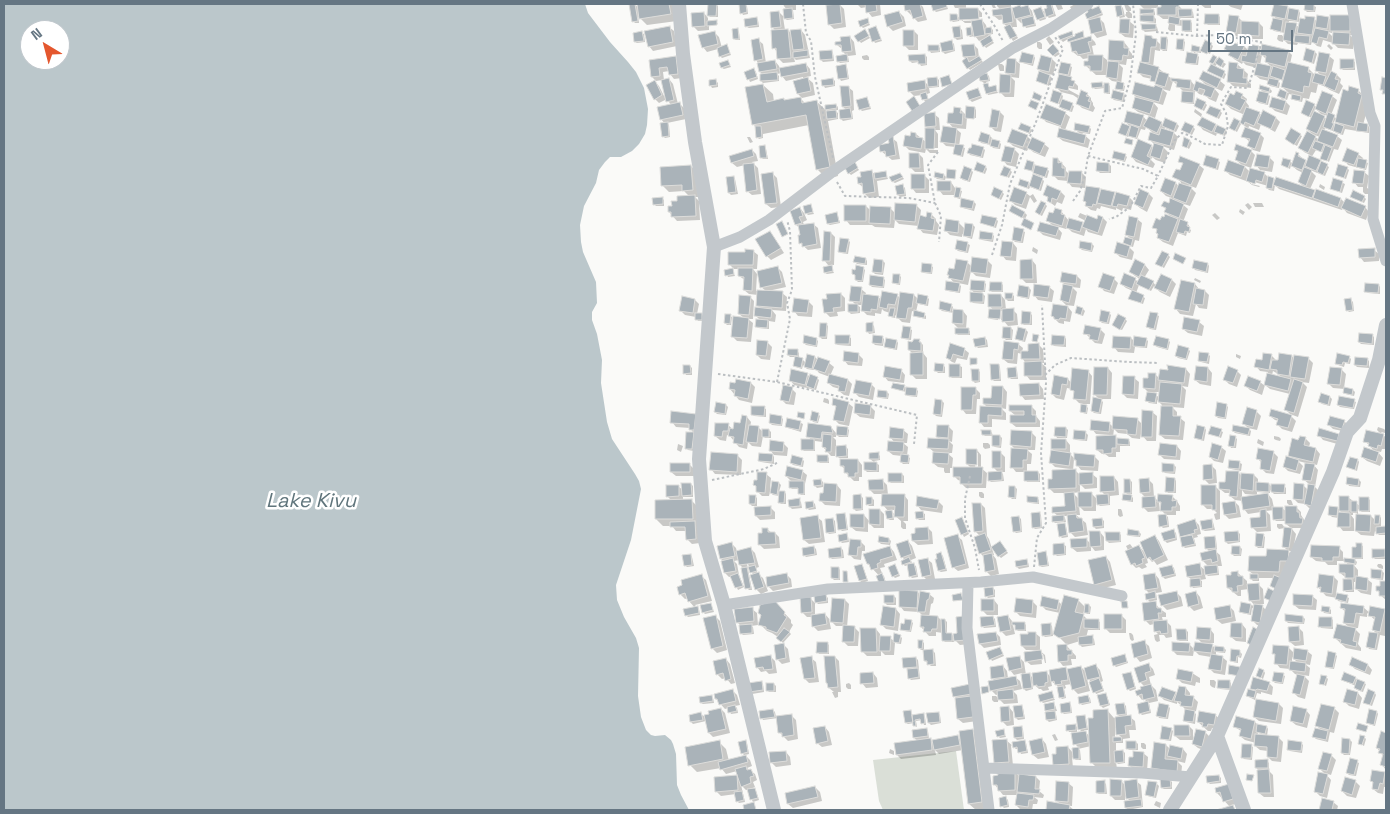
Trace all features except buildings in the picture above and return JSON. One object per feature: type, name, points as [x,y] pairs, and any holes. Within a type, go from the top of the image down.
[{"type":"street","points":[[679,4],[683,54],[695,142],[714,247],[699,459],[705,542],[724,605],[774,810]]},
{"type":"street","points":[[714,247],[740,237],[769,220],[834,171],[1008,52],[1050,29],[1088,4]]},
{"type":"street","points":[[1352,4],[1370,113],[1375,126],[1373,219],[1386,261]]},
{"type":"street","points":[[1170,810],[1217,736],[1333,472],[1347,432],[1360,418],[1379,360],[1386,325]]},
{"type":"street","points":[[724,605],[828,589],[968,583],[1032,577],[1122,596]]},
{"type":"street","points":[[968,583],[967,628],[989,810]]},
{"type":"street","points":[[1217,736],[1244,810]]},
{"type":"street","points":[[984,768],[1142,773],[1191,777]]},
{"type":"path","points":[[803,4],[806,33],[811,41],[815,77],[834,171],[845,196],[909,198],[935,203]]},
{"type":"path","points":[[980,4],[994,25],[1008,52]]},
{"type":"path","points":[[1074,201],[1080,191],[1088,156],[1105,111],[1122,108],[1130,80],[1136,34],[1133,4]]},
{"type":"path","points":[[1197,36],[1198,4]]},
{"type":"path","points":[[992,255],[1002,226],[1010,184],[1036,122],[1063,49],[1050,29]]},
{"type":"path","points":[[1109,219],[1116,218],[1130,207],[1141,186],[1151,188],[1174,141],[1182,133],[1205,144],[1222,145],[1228,126],[1226,113],[1221,104],[1231,87],[1248,88],[1261,42],[1218,35],[1197,36],[1156,32]]},
{"type":"path","points":[[938,152],[928,165],[935,203],[940,216],[939,242]]},
{"type":"path","points":[[1088,156],[1143,169],[1158,176]]},
{"type":"path","points":[[777,382],[790,319],[787,303],[792,290],[790,231],[783,208]]},
{"type":"path","points":[[1032,577],[1037,538],[1046,523],[1041,453],[1045,375],[1042,305]]},
{"type":"path","points":[[1045,375],[1055,365],[1071,358],[1158,363]]},
{"type":"path","points":[[705,372],[777,382],[917,415],[914,444]]},
{"type":"path","points":[[700,484],[764,469],[779,462]]},
{"type":"path","points":[[970,476],[965,499],[966,518],[976,548],[982,582]]},
{"type":"shaded area","points":[[956,751],[964,810],[883,810],[879,801],[873,760]]},
{"type":"water","name":"Lake Kivu","points":[[4,4],[585,4],[588,13],[636,72],[644,88],[648,109],[645,134],[639,144],[632,151],[621,157],[610,157],[599,170],[596,183],[584,206],[580,225],[583,252],[596,282],[597,303],[592,312],[592,320],[602,360],[601,383],[607,422],[612,439],[635,474],[641,489],[631,540],[616,585],[617,600],[639,648],[638,696],[641,717],[646,730],[651,735],[665,735],[671,740],[676,754],[677,785],[689,810],[4,810]]}]
